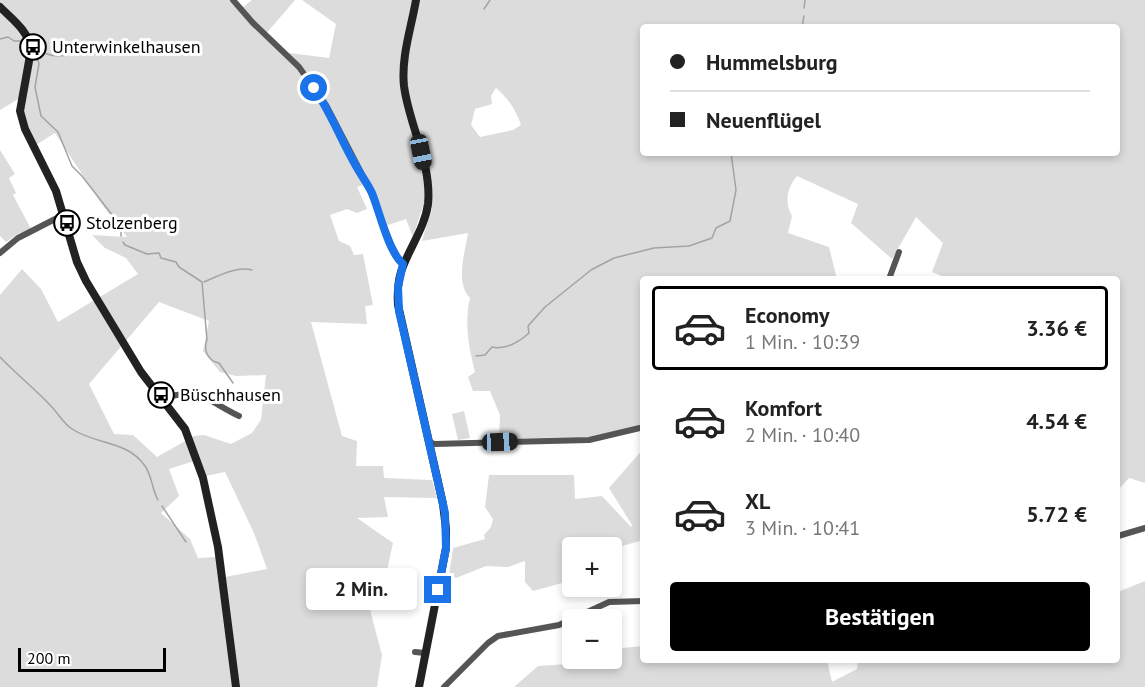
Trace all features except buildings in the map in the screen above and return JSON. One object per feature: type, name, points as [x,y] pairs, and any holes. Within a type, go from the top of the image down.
[{"type":"street","points":[[233,0],[299,68],[326,105],[355,165],[369,188],[391,244],[403,264]]},
{"type":"street","points":[[416,0],[405,51],[403,74],[406,96],[424,165],[428,200],[423,224],[403,264],[398,287],[399,311],[443,504],[446,534],[445,555],[419,687]]},
{"type":"street","points":[[0,7],[20,27],[30,43],[20,111],[25,129],[52,182],[77,262],[133,359],[181,423],[203,478],[218,547],[236,687]]},
{"type":"street","points":[[0,253],[18,238],[63,215]]},
{"type":"street","points":[[890,276],[898,252]]},
{"type":"street","points":[[162,399],[182,394],[197,394],[239,416]]},
{"type":"street","points":[[429,442],[589,440],[640,428]]},
{"type":"street","points":[[1120,535],[1145,528]]},
{"type":"street","points":[[444,687],[498,636],[560,625],[609,602],[640,602]]},
{"type":"street","points":[[415,652],[425,653]]},
{"type":"shaded area","points":[[0,0],[231,0],[242,8],[252,0],[295,0],[264,36],[281,52],[329,58],[336,24],[302,0],[413,0],[402,53],[410,126],[418,162],[426,160],[410,102],[405,73],[419,0],[1145,0],[1145,483],[1129,478],[1120,488],[1120,276],[942,276],[932,272],[943,243],[916,217],[892,259],[851,223],[858,204],[797,176],[788,195],[788,206],[792,216],[788,233],[829,247],[836,276],[640,276],[640,426],[588,437],[499,439],[500,415],[490,391],[473,391],[468,377],[475,372],[467,326],[470,298],[465,292],[462,276],[468,233],[422,241],[432,208],[423,206],[413,237],[406,219],[385,226],[366,184],[357,187],[367,209],[357,213],[347,209],[330,215],[339,241],[350,246],[354,255],[363,254],[373,305],[365,306],[367,324],[311,322],[342,436],[357,441],[356,466],[383,466],[384,478],[432,480],[437,498],[384,497],[388,517],[357,518],[393,543],[383,603],[369,606],[382,655],[377,687],[239,687],[225,577],[267,569],[254,533],[225,472],[206,476],[201,461],[194,461],[169,469],[179,496],[161,513],[190,539],[198,558],[217,557],[234,687],[0,687],[0,295],[22,269],[41,289],[58,322],[138,274],[126,258],[105,248],[92,235],[127,237],[101,203],[55,133],[34,146],[20,98],[0,110]],"holes":[[[496,88],[511,105],[521,125],[513,130],[480,137],[471,125],[475,109],[492,104],[491,96]],[[159,302],[209,321],[203,351],[220,372],[236,376],[266,375],[261,420],[252,433],[231,444],[204,435],[194,436],[157,457],[133,435],[114,434],[89,384]]]},
{"type":"shaded area","points":[[0,150],[15,174],[9,178],[16,193],[13,195],[31,229],[6,242],[0,236]]},
{"type":"shaded area","points":[[464,411],[470,438],[458,440],[452,414]]},
{"type":"shaded area","points":[[640,452],[640,541],[622,546],[622,537],[562,537],[562,583],[533,591],[525,582],[525,561],[508,567],[486,566],[456,578],[449,575],[453,548],[485,539],[484,535],[491,527],[493,519],[485,507],[489,475],[574,475],[575,499],[602,496],[631,527],[632,525],[609,488]]},
{"type":"shaded area","points":[[1145,581],[1145,687],[514,687],[538,666],[562,664],[562,669],[622,669],[622,648],[640,646],[640,663],[828,663],[832,682],[857,669],[858,663],[1120,663],[1120,591]]},
{"type":"waterway","points":[[484,9],[490,0]]},
{"type":"waterway","points":[[804,8],[805,0]]},
{"type":"waterway","points":[[803,24],[804,16]]},
{"type":"waterway","points":[[0,39],[8,37],[14,41],[24,41]]},
{"type":"waterway","points":[[35,46],[47,54],[63,56],[116,42]]},
{"type":"waterway","points":[[39,48],[36,55],[39,64],[35,87],[41,116],[58,132],[72,166],[116,220],[121,228],[121,236]]},
{"type":"waterway","points":[[476,356],[485,355],[492,347],[507,346],[521,339],[529,333],[528,326],[545,307],[591,270],[614,258],[654,248],[689,246],[712,238],[716,228],[730,221],[736,190],[731,156]]},
{"type":"waterway","points":[[123,242],[147,254],[159,253],[161,258],[176,262],[179,267],[202,282],[206,351],[212,360],[219,363],[233,383]]},
{"type":"waterway","points":[[204,282],[234,270],[252,270]]},
{"type":"waterway","points":[[0,357],[72,429],[120,447],[138,458],[151,478],[158,500]]},
{"type":"waterway","points":[[162,506],[186,542]]},
{"type":"place","name":"Unterwinkelhausen","points":[[33,47]]},
{"type":"place","name":"Stolzenberg","points":[[67,223]]},
{"type":"place","name":"Büschhausen","points":[[161,395]]},
{"type":"route","points":[[314,88],[326,105],[355,165],[369,188],[391,244],[403,264],[398,287],[400,320],[445,513],[446,548],[438,590]]}]
